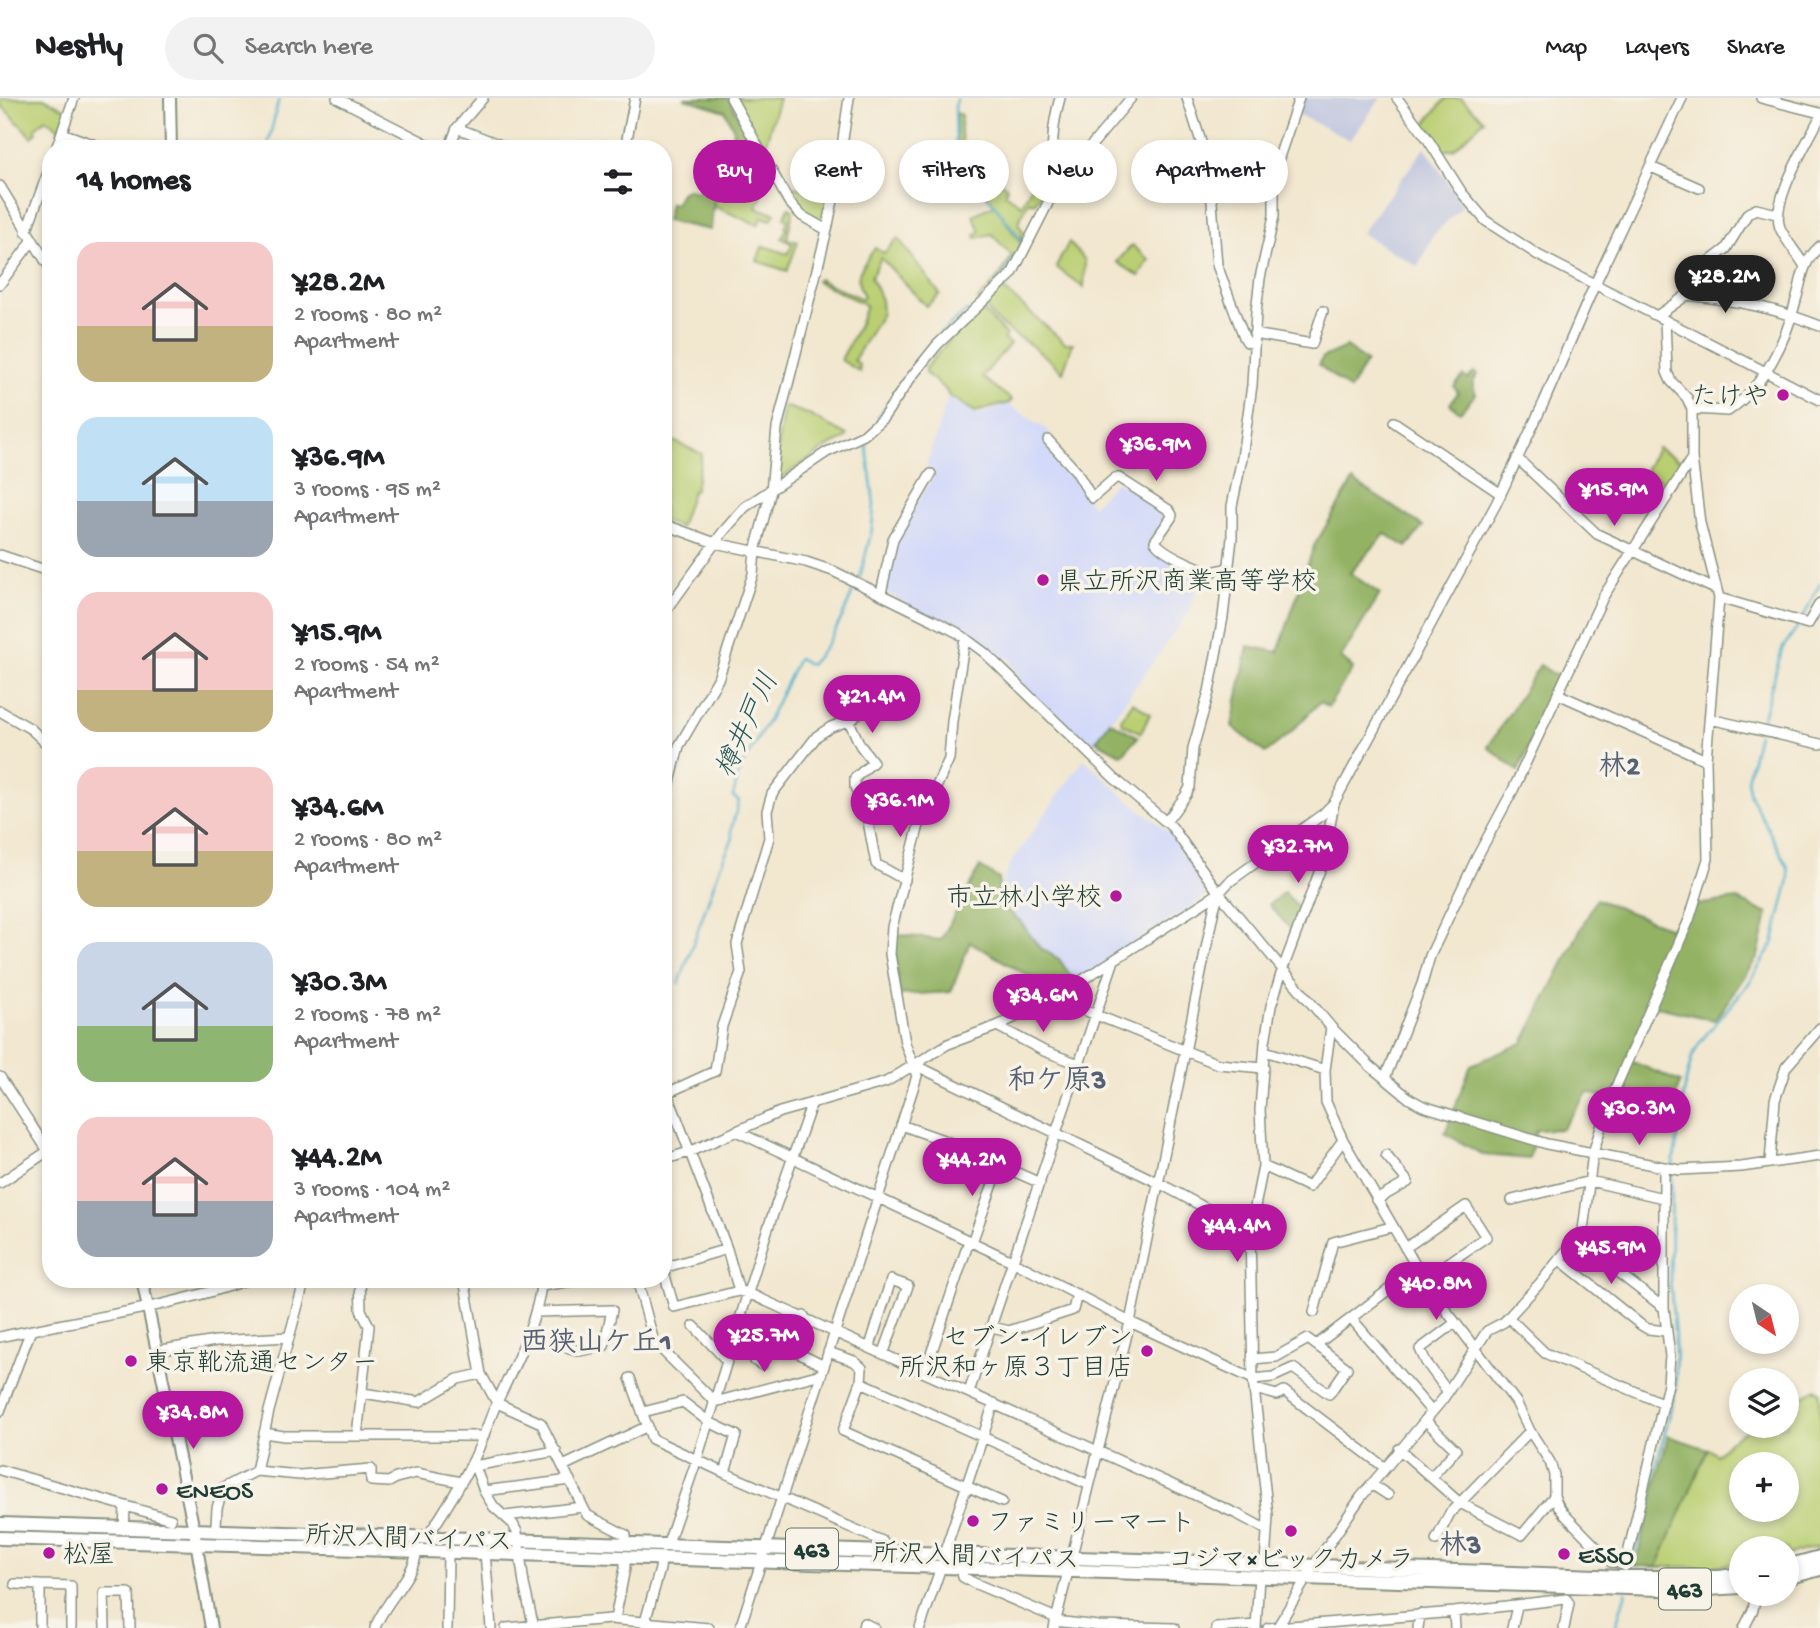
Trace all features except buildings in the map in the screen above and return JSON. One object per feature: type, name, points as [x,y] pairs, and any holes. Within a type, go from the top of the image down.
[{"type":"highway","name":"所沢入間バイパス","points":[[0,1524],[417,1550],[485,1552],[518,1547]]},
{"type":"highway","name":"所沢入間バイパス","points":[[0,1538],[427,1537],[518,1547],[1070,1565],[1259,1576],[1419,1568],[1625,1581],[1691,1590],[1729,1588]]},
{"type":"highway","name":"所沢入間バイパス","points":[[764,1554],[891,1552],[961,1567],[1265,1564],[1310,1572],[1537,1584],[1729,1576]]},
{"type":"highway","points":[[1799,1563],[1820,1557]]},
{"type":"highway","points":[[1799,1575],[1820,1569]]},
{"type":"main road","points":[[170,98],[171,140]]},
{"type":"main road","points":[[144,1288],[211,1628]]},
{"type":"street","points":[[59,140],[74,98]]},
{"type":"street","points":[[337,98],[347,100],[420,140]]},
{"type":"street","points":[[452,140],[457,128],[483,98]]},
{"type":"street","points":[[627,140],[635,98]]},
{"type":"street","points":[[731,98],[789,202],[802,216],[827,230]]},
{"type":"street","points":[[672,774],[679,746],[723,668],[753,574],[755,551],[771,491],[777,428],[838,180],[849,98]]},
{"type":"street","points":[[1053,140],[1060,98]]},
{"type":"street","points":[[1096,140],[1131,98]]},
{"type":"street","points":[[1186,98],[1210,177],[1217,265],[1247,342],[1254,339],[1312,344],[1323,311]]},
{"type":"street","points":[[1166,822],[1186,796],[1192,780],[1193,748],[1212,680],[1223,617],[1232,538],[1231,506],[1242,458],[1252,384],[1260,278],[1274,216],[1274,172],[1299,98]]},
{"type":"street","points":[[1397,98],[1427,138],[1469,204],[1486,221],[1538,255],[1820,400]]},
{"type":"street","points":[[1265,1564],[1268,1516],[1252,1359],[1251,1232],[1263,1167],[1260,1110],[1271,1006],[1320,870],[1328,842],[1334,803],[1500,494],[1682,98]]},
{"type":"street","points":[[1761,98],[1820,115],[1788,182],[1777,214],[1781,229],[1804,265]]},
{"type":"street","points":[[457,128],[488,140]]},
{"type":"street","points":[[62,133],[81,140]]},
{"type":"street","points":[[1651,167],[1699,188]]},
{"type":"street","points":[[0,186],[42,256]]},
{"type":"street","points":[[26,232],[42,188]]},
{"type":"street","points":[[672,603],[715,543],[745,508],[827,452],[873,429],[937,345],[1012,274],[1048,203]]},
{"type":"street","points":[[1661,318],[1687,295],[1698,271],[1726,249],[1748,213],[1756,209],[1777,214]]},
{"type":"street","points":[[0,284],[32,241]]},
{"type":"street","points":[[1692,409],[1728,411],[1767,373],[1792,315],[1804,265],[1820,246]]},
{"type":"street","points":[[1687,295],[1748,303],[1820,326]]},
{"type":"street","points":[[1274,1628],[1371,1483],[1448,1392],[1487,1331],[1508,1317],[1576,1240],[1585,1224],[1592,1153],[1608,1105],[1689,920],[1708,859],[1706,760],[1718,594],[1700,523],[1692,457],[1692,409],[1687,398],[1671,382],[1667,372],[1661,318]]},
{"type":"street","points":[[1394,422],[1500,494]]},
{"type":"street","points":[[1048,440],[1076,471],[1092,498],[1115,478],[1119,478],[1169,510],[1171,518],[1155,541],[1159,548],[1211,571],[1228,568]]},
{"type":"street","points":[[1385,1078],[1422,984],[1430,956],[1603,597],[1692,457]]},
{"type":"street","points":[[1517,458],[1597,534],[1718,594],[1808,624],[1820,603]]},
{"type":"street","points":[[881,593],[893,539],[931,474]]},
{"type":"street","points":[[672,527],[715,543],[806,562],[833,571],[881,593],[965,638],[1001,667],[1084,750],[1166,822],[1219,893],[1331,1027],[1410,1099],[1423,1106],[1547,1144],[1664,1168],[1679,1170],[1741,1167],[1820,1156]]},
{"type":"street","points":[[0,555],[42,569]]},
{"type":"street","points":[[740,1628],[917,1076],[905,1043],[890,954],[892,927],[919,825],[949,759],[965,638]]},
{"type":"street","points":[[1558,694],[1706,760]]},
{"type":"street","points":[[672,1091],[715,1071],[722,1026],[741,972],[737,944],[769,838],[767,811],[772,794],[817,736],[831,727],[853,719],[868,702]]},
{"type":"street","points":[[0,710],[31,729],[42,739]]},
{"type":"street","points":[[1710,719],[1820,744]]},
{"type":"street","points":[[849,720],[860,745],[873,762],[855,778],[855,787],[867,816],[876,864],[905,880]]},
{"type":"street","points":[[672,1157],[780,1112],[886,1083],[948,1044],[996,1026],[1054,998],[1219,893],[1229,882],[1334,803]]},
{"type":"street","points":[[1055,1622],[1130,1322],[1219,893]]},
{"type":"street","points":[[969,1392],[1113,962]]},
{"type":"street","points":[[1054,998],[1218,1064],[1264,1068]]},
{"type":"street","points":[[996,1026],[1044,1051],[1079,1064]]},
{"type":"street","points":[[1331,1027],[1325,1070],[1327,1108],[1376,1200],[1417,1268],[1455,1323],[1516,1402],[1530,1431],[1550,1462],[1554,1475],[1554,1496],[1565,1515],[1611,1562],[1626,1563]]},
{"type":"street","points":[[1770,1162],[1775,1100],[1786,1067],[1820,1028]]},
{"type":"street","points":[[1265,1051],[1325,1070]]},
{"type":"street","points":[[913,1064],[1157,1182],[1251,1232]]},
{"type":"street","points":[[0,1077],[42,1138]]},
{"type":"street","points":[[672,1105],[744,1292]]},
{"type":"street","points":[[646,1624],[664,1552],[709,1422],[739,1324],[744,1292],[811,1105]]},
{"type":"street","points":[[672,1118],[677,1117]]},
{"type":"street","points":[[901,1125],[946,1141],[1040,1183]]},
{"type":"street","points":[[736,1131],[1014,1262],[1277,1395],[1284,1391],[1384,1467]]},
{"type":"street","points":[[1263,1167],[1310,1187],[1343,1140]]},
{"type":"street","points":[[0,1183],[42,1155]]},
{"type":"street","points":[[1376,1200],[1408,1182],[1386,1155]]},
{"type":"street","points":[[925,1371],[970,1241],[1000,1165]]},
{"type":"street","points":[[1625,1581],[1626,1563],[1664,1404],[1670,1356],[1664,1308],[1664,1168]]},
{"type":"street","points":[[1512,1200],[1590,1181],[1663,1198]]},
{"type":"street","points":[[1405,1248],[1466,1206],[1486,1237],[1425,1279]]},
{"type":"street","points":[[1314,1312],[1333,1242],[1391,1227]]},
{"type":"street","points":[[1576,1240],[1664,1308]]},
{"type":"street","points":[[672,1266],[727,1249]]},
{"type":"street","points":[[1559,1259],[1641,1325],[1648,1329],[1666,1331]]},
{"type":"street","points":[[1316,1345],[1417,1268]]},
{"type":"street","points":[[870,1346],[891,1280],[908,1286],[884,1352]]},
{"type":"street","points":[[0,1337],[147,1308],[220,1288]]},
{"type":"street","points":[[256,1471],[303,1288]]},
{"type":"street","points":[[357,1436],[369,1326],[361,1310],[360,1288]]},
{"type":"street","points":[[466,1288],[481,1374],[497,1403],[541,1423],[587,1515],[626,1535],[625,1568],[611,1622]]},
{"type":"street","points":[[427,1537],[473,1463],[528,1337],[541,1288]]},
{"type":"street","points":[[639,1288],[654,1342],[715,1402]]},
{"type":"street","points":[[668,1288],[674,1307],[744,1292],[884,1352],[1237,1514],[1266,1531]]},
{"type":"street","points":[[992,1326],[1009,1331],[1073,1310],[1077,1294]]},
{"type":"street","points":[[528,1337],[580,1351],[604,1346],[612,1310],[536,1312]]},
{"type":"street","points":[[791,1349],[804,1317]]},
{"type":"street","points":[[1508,1317],[1545,1353],[1664,1404]]},
{"type":"street","points":[[1351,1318],[1432,1412]]},
{"type":"street","points":[[1448,1392],[1420,1349],[1455,1323]]},
{"type":"street","points":[[739,1324],[791,1349],[823,1370]]},
{"type":"street","points":[[694,1326],[727,1361]]},
{"type":"street","points":[[0,1411],[31,1330]]},
{"type":"street","points":[[762,1365],[755,1361],[763,1336]]},
{"type":"street","points":[[156,1351],[216,1341],[289,1337]]},
{"type":"street","points":[[1252,1359],[1276,1357],[1308,1339],[1347,1368],[1329,1394],[1293,1367],[1254,1384]]},
{"type":"street","points":[[828,1352],[862,1368],[861,1382],[843,1430],[1002,1502]]},
{"type":"street","points":[[715,1402],[823,1370]]},
{"type":"street","points":[[363,1393],[419,1402],[458,1379],[481,1374]]},
{"type":"street","points":[[630,1378],[652,1438],[725,1474],[882,1541],[891,1552]]},
{"type":"street","points":[[861,1382],[1089,1485]]},
{"type":"street","points":[[643,1412],[683,1402],[709,1422],[736,1435],[725,1474]]},
{"type":"street","points":[[920,1628],[994,1403]]},
{"type":"street","points":[[1425,1420],[1456,1450],[1431,1477]]},
{"type":"street","points":[[563,1466],[648,1426]]},
{"type":"street","points":[[1436,1540],[1450,1513],[1530,1431]]},
{"type":"street","points":[[264,1433],[284,1436],[484,1436]]},
{"type":"street","points":[[1399,1449],[1460,1503],[1522,1535],[1554,1496]]},
{"type":"street","points":[[473,1463],[556,1451]]},
{"type":"street","points":[[473,1463],[484,1491],[494,1507],[513,1524],[517,1532],[534,1627]]},
{"type":"street","points":[[216,1525],[217,1508],[223,1488],[256,1471],[300,1475],[371,1469],[372,1480],[389,1482],[416,1474],[461,1482]]},
{"type":"street","points":[[0,1470],[171,1520]]},
{"type":"street","points":[[484,1491],[570,1480]]},
{"type":"street","points":[[1371,1483],[1388,1494]]},
{"type":"street","points":[[505,1516],[583,1507]]},
{"type":"street","points":[[124,1530],[125,1508]]},
{"type":"street","points":[[375,1628],[416,1561],[417,1550]]},
{"type":"street","points":[[447,1628],[448,1551]]},
{"type":"street","points":[[485,1552],[491,1628]]},
{"type":"street","points":[[961,1567],[963,1577],[1055,1622],[1174,1628]]},
{"type":"street","points":[[1216,1628],[1256,1626],[1259,1576]]},
{"type":"street","points":[[15,1584],[71,1586],[71,1628]]},
{"type":"street","points":[[1536,1602],[1537,1584]]},
{"type":"street","points":[[40,1585],[40,1628]]},
{"type":"street","points":[[105,1628],[104,1593],[129,1593],[131,1628]]},
{"type":"street","points":[[1274,1628],[1385,1623],[1420,1614],[1566,1599],[1569,1602],[1564,1628]]},
{"type":"street","points":[[1512,1628],[1517,1606]]},
{"type":"street","points":[[1744,1628],[1754,1606]]},
{"type":"street","points":[[1454,1612],[1455,1628]]},
{"type":"street","points":[[1418,1628],[1420,1614]]},
{"type":"street","points":[[506,1628],[611,1622],[709,1628]]},
{"type":"street","points":[[863,1628],[864,1623],[874,1628]]},
{"type":"shaded area","points":[[1300,98],[1381,98],[1350,140],[1295,113]]},
{"type":"shaded area","points":[[1425,147],[1463,206],[1434,234],[1418,267],[1361,233]]},
{"type":"shaded area","name":"県立所沢商業高等学校","points":[[948,397],[977,416],[1008,404],[1050,432],[1044,441],[1072,472],[1092,506],[1115,482],[1119,482],[1168,515],[1148,546],[1201,572],[1190,611],[1089,751],[1016,677],[1009,658],[996,657],[886,592],[897,537],[935,473],[927,468],[927,462]]},
{"type":"shaded area","points":[[1084,759],[1127,799],[1169,832],[1209,884],[1208,893],[1188,910],[1074,982],[1042,952],[999,892],[1011,862]]},
{"type":"green space","points":[[2,98],[44,98],[67,110],[60,131],[45,119],[35,129],[37,132],[32,137],[0,104]]},
{"type":"green space","points":[[684,98],[728,98],[752,140],[732,140],[734,130],[725,111]]},
{"type":"green space","points":[[733,98],[779,98],[767,140],[758,140]]},
{"type":"green space","points":[[1446,98],[1461,98],[1484,120],[1454,149],[1441,151],[1424,125]]},
{"type":"green space","points":[[956,113],[961,115],[962,140],[957,140]]},
{"type":"green space","points":[[783,186],[790,187],[790,198]]},
{"type":"green space","points":[[687,189],[693,192],[693,203],[714,203],[711,230],[672,222],[672,203],[675,204],[681,193]]},
{"type":"green space","points":[[1009,197],[1022,205],[1028,203],[1018,223],[1024,233],[1024,243],[994,203],[1009,203]]},
{"type":"green space","points":[[714,203],[758,203],[756,208],[775,213],[771,220],[762,217],[758,225],[713,206]]},
{"type":"green space","points":[[793,203],[829,203],[824,224],[797,209]]},
{"type":"green space","points":[[994,205],[1021,244],[999,277],[1012,256],[992,234],[976,238],[975,235],[980,231],[973,215]]},
{"type":"green space","points":[[789,207],[793,211],[787,239],[798,242],[787,271],[757,261],[764,246],[788,254],[792,244],[782,238],[787,228],[785,227],[788,220],[784,218]]},
{"type":"green space","points":[[898,238],[940,294],[926,306],[881,258],[871,277],[881,300],[882,313],[854,360],[859,365],[860,372],[841,360],[866,305],[816,281],[818,279],[862,299],[864,296],[860,289],[860,271],[875,248],[884,253]]},
{"type":"green space","points":[[1069,242],[1085,260],[1084,288],[1056,267]]},
{"type":"green space","points":[[1132,245],[1149,260],[1139,276],[1117,262]]},
{"type":"green space","points":[[1002,288],[1065,343],[1073,343],[1063,372],[1001,325],[990,313],[985,306]]},
{"type":"green space","points":[[983,311],[1006,335],[1003,339],[1010,344],[982,377],[1012,400],[975,412],[948,395],[946,390],[925,373],[925,368],[958,331]]},
{"type":"green space","points":[[1346,347],[1366,362],[1350,390],[1319,365],[1323,357]]},
{"type":"green space","points":[[1474,372],[1478,374],[1473,384],[1476,394],[1460,412],[1450,404],[1458,392],[1454,387],[1463,376],[1468,379]]},
{"type":"green space","points":[[784,406],[807,414],[847,435],[845,439],[829,446],[775,482],[779,437]]},
{"type":"green space","points":[[672,440],[702,454],[695,490],[680,527],[672,524]]},
{"type":"green space","points":[[1657,448],[1686,464],[1672,487],[1645,471]]},
{"type":"green space","points":[[1353,481],[1423,526],[1407,547],[1385,534],[1350,573],[1380,594],[1341,658],[1353,668],[1328,707],[1320,702],[1288,735],[1265,753],[1232,726],[1248,646],[1278,652],[1314,546]]},
{"type":"green space","points":[[1540,665],[1561,679],[1518,771],[1488,747]]},
{"type":"green space","points":[[1133,702],[1150,714],[1141,733],[1122,723],[1121,719]]},
{"type":"green space","points":[[1110,721],[1138,737],[1122,755],[1096,741]]},
{"type":"green space","points":[[980,867],[999,879],[997,902],[1019,920],[1040,948],[1059,959],[1074,981],[1056,992],[970,942],[951,992],[899,995],[893,934],[941,940]]},
{"type":"green space","points":[[1284,892],[1301,910],[1293,932],[1269,905]]},
{"type":"green space","points":[[1596,899],[1670,928],[1697,905],[1736,899],[1768,914],[1758,956],[1715,1020],[1653,1006],[1626,1059],[1680,1082],[1670,1119],[1588,1092],[1562,1129],[1536,1130],[1529,1159],[1483,1155],[1445,1133],[1471,1065],[1523,1043]]},
{"type":"green space","points":[[1816,1389],[1820,1392],[1820,1546],[1799,1552],[1799,1536],[1729,1536],[1729,1564],[1657,1567],[1708,1449],[1717,1455],[1734,1438],[1799,1438],[1799,1399]]},
{"type":"green space","points":[[1668,1436],[1708,1449],[1657,1567],[1635,1566]]},
{"type":"waterway","points":[[269,140],[279,98]]},
{"type":"waterway","name":"樽井戸川","points":[[957,98],[956,155],[1023,243],[998,282]]},
{"type":"waterway","name":"樽井戸川","points":[[878,417],[922,354],[968,310]]},
{"type":"waterway","name":"樽井戸川","points":[[860,577],[872,529],[874,504],[866,440]]},
{"type":"waterway","points":[[1760,728],[1782,649],[1802,620],[1820,583]]},
{"type":"waterway","name":"樽井戸川","points":[[679,984],[721,864],[733,838],[731,830],[739,801],[733,797],[739,771],[769,719],[798,658],[810,665],[818,656],[837,628],[855,586]]},
{"type":"waterway","points":[[1673,1166],[1692,1057],[1700,1042],[1749,983],[1773,944],[1789,879],[1788,867],[1750,795],[1747,780],[1758,734]]},
{"type":"waterway","points":[[1630,1571],[1676,1389],[1670,1279],[1672,1172]]},
{"type":"waterway","points":[[1615,1628],[1626,1592]]},
{"type":"place","name":"たけや","points":[[1783,395]]},
{"type":"place","name":"県立所沢商業高等学校","points":[[1043,580]]},
{"type":"place","name":"市立林小学校","points":[[1116,896]]},
{"type":"place","name":"セブン-イレブン 所沢和ヶ原３丁目店","points":[[1147,1351]]},
{"type":"place","name":"東京靴流通センター","points":[[131,1361]]},
{"type":"place","name":"ENEOS","points":[[162,1489]]},
{"type":"place","name":"ファミリーマート","points":[[973,1521]]},
{"type":"place","name":"コジマ×ビックカメラ","points":[[1291,1531]]},
{"type":"place","name":"松屋","points":[[49,1553]]},
{"type":"place","name":"ESSO","points":[[1564,1554]]},
{"type":"district","name":"林2","points":[[1619,764]]},
{"type":"district","name":"和ケ原3","points":[[1057,1078]]},
{"type":"district","name":"西狭山ケ丘1","points":[[596,1340]]},
{"type":"district","name":"林3","points":[[1460,1543]]}]
